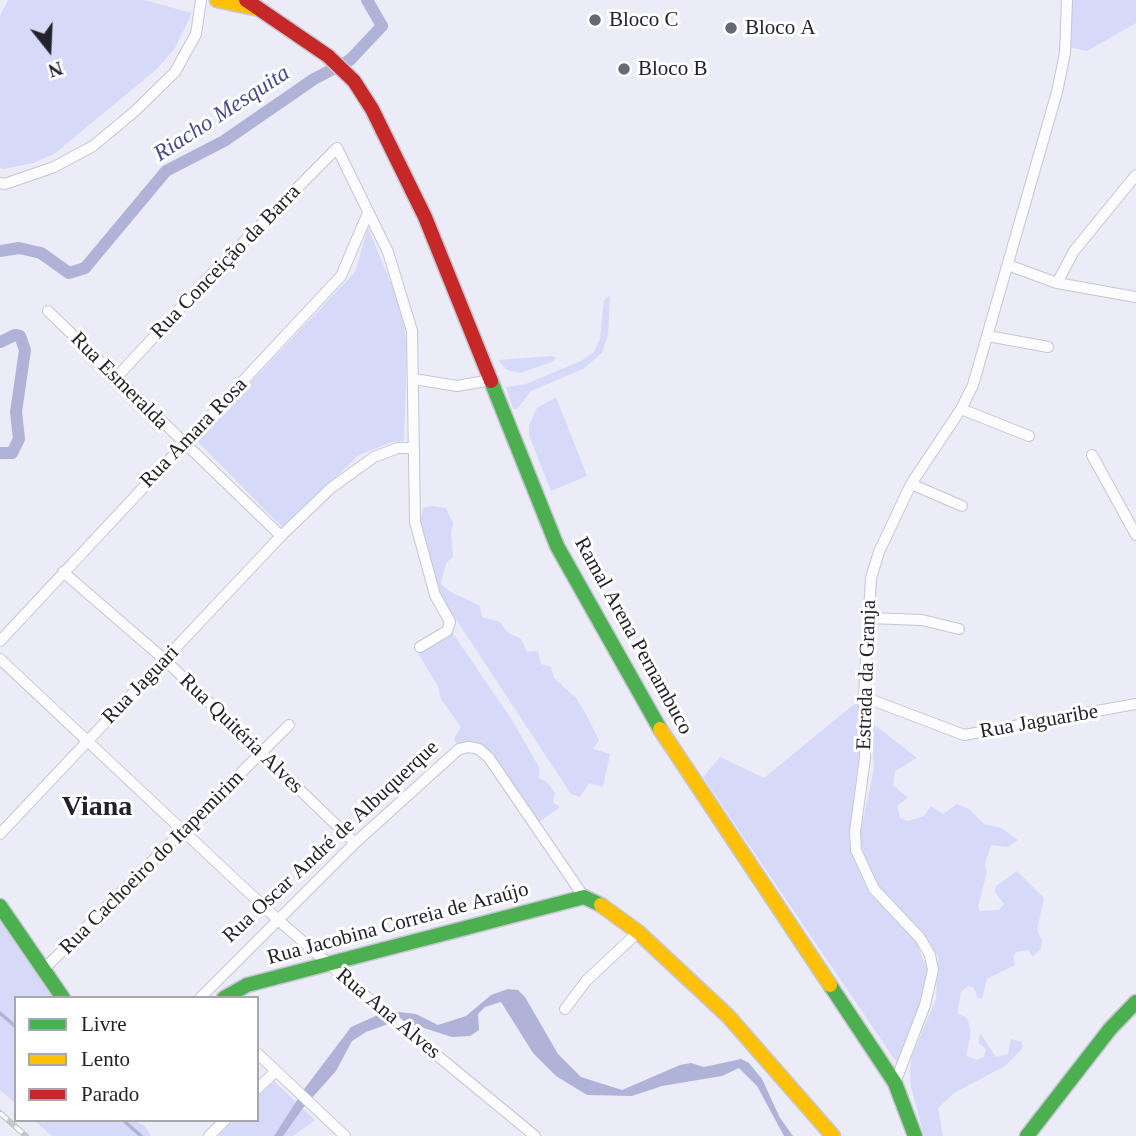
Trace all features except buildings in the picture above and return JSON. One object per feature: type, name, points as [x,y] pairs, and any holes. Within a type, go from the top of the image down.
[{"type":"main road","points":[[218,0],[260,9]]},
{"type":"main road","points":[[237,0],[260,9]]},
{"type":"main road","points":[[246,0],[260,9]]},
{"type":"main road","name":"Ramal Arena Pernambuco","points":[[260,9],[328,56],[360,90],[386,135],[425,217],[557,546],[589,607],[660,730],[895,1083],[915,1136]]},
{"type":"main road","name":"Rua Oscar André de Albuquerque","points":[[584,897],[594,900],[638,932],[728,1016],[809,1105],[833,1136]]},
{"type":"main road","name":"Rua Jacobina Correia de Araújo","points":[[228,996],[247,985],[584,897]]},
{"type":"main road","points":[[0,906],[62,996]]},
{"type":"main road","points":[[1027,1136],[1110,1029],[1136,1002]]},
{"type":"street","points":[[0,183],[29,177],[54,167],[93,146],[134,112],[175,72],[196,34],[201,0]]},
{"type":"street","name":"Estrada da Granja","points":[[895,1083],[928,996],[933,970],[930,955],[920,938],[874,889],[856,850],[855,832],[865,758],[864,697],[871,578],[878,552],[911,484],[961,409],[973,385],[1057,92],[1065,53],[1067,0]]},
{"type":"street","name":"Rua Conceição da Barra","points":[[116,378],[208,278],[337,148],[368,213]]},
{"type":"street","points":[[1057,283],[1074,251],[1136,175]]},
{"type":"street","points":[[368,213],[388,252],[408,313],[414,379],[412,448],[415,522],[435,595],[450,622],[446,631],[420,647]]},
{"type":"street","name":"Rua Amara Rosa","points":[[0,642],[341,276],[368,213]]},
{"type":"street","points":[[1008,265],[1057,283],[1136,297]]},
{"type":"street","name":"Rua Esmeralda","points":[[48,311],[281,536]]},
{"type":"street","points":[[988,336],[1048,347]]},
{"type":"street","points":[[414,379],[457,386],[491,380]]},
{"type":"street","points":[[961,409],[1029,436]]},
{"type":"street","name":"Rua Jaguari","points":[[0,834],[281,536],[352,470],[389,450],[412,448]]},
{"type":"street","points":[[1092,455],[1136,535]]},
{"type":"street","points":[[911,484],[962,506]]},
{"type":"street","name":"Rua Quitéria Alves","points":[[63,572],[165,660],[355,844]]},
{"type":"street","points":[[869,618],[922,620],[958,629]]},
{"type":"street","name":"Rua Ana Alves","points":[[0,659],[277,919],[535,1136]]},
{"type":"street","name":"Rua Jaguaribe","points":[[864,697],[964,735],[1136,704]]},
{"type":"street","name":"Rua Cachoeiro do Itapemirim","points":[[43,970],[289,725]]},
{"type":"street","name":"Rua Oscar André de Albuquerque","points":[[202,996],[355,844],[459,749],[479,749],[489,758],[584,897]]},
{"type":"street","points":[[565,1009],[586,981],[638,932]]},
{"type":"street","points":[[259,1055],[345,1136]]},
{"type":"street","points":[[259,1087],[275,1072]]},
{"type":"street","points":[[209,1136],[223,1122]]},
{"type":"shaded area","points":[[8,0],[144,0],[192,13],[175,48],[157,69],[54,154],[33,163],[4,169],[0,168],[0,16]]},
{"type":"shaded area","points":[[1072,0],[1136,0],[1136,23],[1087,51],[1069,47]]},
{"type":"shaded area","points":[[368,228],[395,293],[404,326],[407,348],[404,441],[392,442],[359,455],[282,527],[196,440],[355,272]]},
{"type":"shaded area","points":[[610,296],[608,335],[602,353],[583,369],[531,391],[517,409],[513,409],[506,387],[526,384],[581,361],[594,352],[600,339],[604,300]]},
{"type":"shaded area","points":[[552,356],[556,358],[552,362],[520,373],[507,370],[498,360]]},
{"type":"shaded area","points":[[556,397],[587,476],[551,491],[529,435],[529,425],[537,408]]},
{"type":"shaded area","points":[[423,508],[446,508],[453,523],[453,557],[446,563],[441,584],[449,591],[480,606],[482,617],[500,622],[507,632],[521,639],[527,652],[538,651],[541,664],[551,667],[554,678],[576,698],[599,740],[593,749],[610,754],[603,787],[589,783],[580,797],[571,794],[438,592],[420,523]]},
{"type":"shaded area","points":[[452,632],[512,720],[539,767],[539,778],[547,782],[555,793],[553,802],[560,807],[539,822],[492,752],[476,744],[457,745],[454,738],[461,727],[441,699],[438,686],[417,652]]},
{"type":"shaded area","points":[[858,701],[860,745],[849,838],[852,856],[868,891],[916,941],[927,970],[921,1000],[897,1063],[703,777],[720,757],[764,778]]},
{"type":"shaded area","points":[[872,723],[917,758],[895,771],[893,785],[908,798],[897,806],[900,818],[908,821],[924,816],[931,806],[943,814],[957,804],[969,809],[984,824],[1001,828],[1018,840],[1008,847],[991,845],[978,906],[980,911],[999,910],[1004,904],[995,892],[996,886],[1017,871],[1044,898],[1037,930],[1042,941],[1041,948],[1033,957],[1028,950],[1016,952],[1013,956],[1015,965],[987,979],[982,998],[978,998],[973,987],[968,986],[961,992],[957,1013],[967,1018],[971,1032],[966,1056],[977,1060],[984,1057],[986,1049],[979,1043],[980,1033],[996,1057],[1008,1054],[1011,1039],[1022,1042],[1022,1049],[1005,1066],[954,1093],[938,1108],[943,1136],[924,1136],[911,1087],[910,1068],[912,1056],[936,999],[938,957],[928,939],[877,888],[861,845],[861,829],[874,769]]},
{"type":"shaded area","points":[[0,918],[54,996],[14,996],[14,1102],[0,1090]]},
{"type":"shaded area","points":[[508,989],[518,990],[525,997],[558,1054],[581,1077],[622,1090],[680,1065],[691,1063],[704,1067],[741,1059],[749,1063],[762,1079],[780,1118],[793,1136],[784,1136],[757,1086],[739,1068],[722,1076],[662,1086],[632,1096],[587,1095],[556,1076],[533,1053],[501,1002],[485,1007],[478,1014],[479,1030],[470,1036],[452,1037],[399,1020],[366,1032],[352,1041],[336,1071],[303,1108],[283,1136],[274,1136],[305,1088],[351,1027],[378,1015],[399,1012],[416,1014],[438,1025],[466,1016],[491,995]]},
{"type":"shaded area","points":[[274,1081],[315,1120],[293,1136],[218,1136],[232,1122],[259,1122],[259,1095]]},
{"type":"shaded area","points":[[36,1122],[137,1122],[145,1126],[151,1136],[52,1136]]},
{"type":"waterway","name":"Riacho Mesquita","points":[[0,251],[19,248],[41,253],[69,273],[85,268],[166,171],[224,141],[314,79],[350,60],[382,26],[367,0]]},
{"type":"waterway","name":"Riacho Mesquita","points":[[0,342],[15,335],[20,336],[25,350],[16,412],[19,439],[12,453],[0,453]]},
{"type":"waterway","points":[[0,1013],[14,1025]]},
{"type":"waterway","points":[[125,1122],[141,1136]]},
{"type":"railway","points":[[0,1113],[26,1136]]},
{"type":"traffic: fast","points":[[491,381],[557,546],[660,729]]},
{"type":"traffic: fast","points":[[228,996],[247,985],[584,897],[601,905]]},
{"type":"traffic: fast","points":[[0,906],[62,996]]},
{"type":"traffic: fast","points":[[830,985],[895,1083],[915,1136]]},
{"type":"traffic: fast","points":[[1027,1136],[1110,1029],[1136,1002]]},
{"type":"traffic: slow","points":[[217,0],[254,8]]},
{"type":"traffic: slow","points":[[660,729],[830,985]]},
{"type":"traffic: slow","points":[[601,905],[638,932],[728,1016],[833,1136]]},
{"type":"traffic: jam","points":[[246,0],[328,56],[354,81],[372,109],[425,217],[491,381]]},
{"type":"place","name":"Bloco C","points":[[595,20]]},
{"type":"place","name":"Bloco A","points":[[731,28]]},
{"type":"place","name":"Bloco B","points":[[624,69]]},
{"type":"district","name":"Viana","points":[[97,808]]}]
